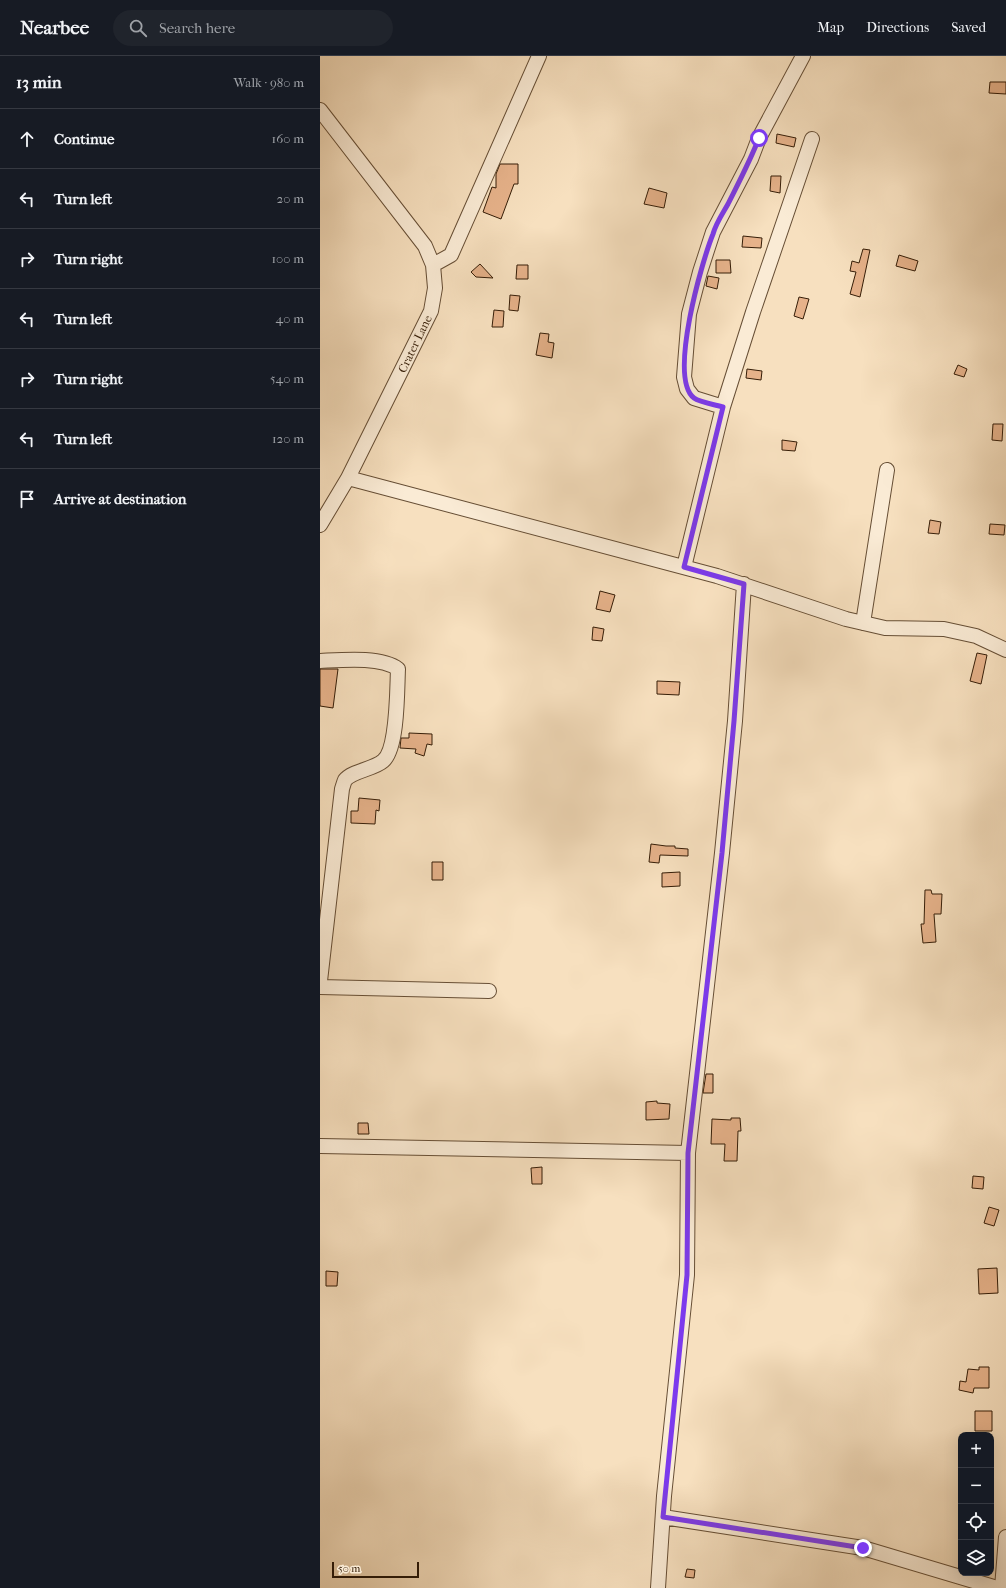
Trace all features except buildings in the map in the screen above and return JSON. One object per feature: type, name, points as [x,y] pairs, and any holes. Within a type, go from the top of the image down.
[{"type":"street","points":[[433,265],[451,255],[539,56]]},
{"type":"street","points":[[723,407],[694,398],[687,389],[684,377],[689,314],[700,272],[713,232],[751,159],[759,138],[803,56]]},
{"type":"street","name":"Crater Lane","points":[[320,110],[425,246],[433,265],[435,288],[431,311],[348,478],[320,525]]},
{"type":"street","points":[[684,567],[723,407],[753,312],[812,139]]},
{"type":"street","points":[[863,623],[887,470]]},
{"type":"street","points":[[348,478],[684,567],[744,584],[846,619],[885,628],[944,629],[976,636],[1006,650]]},
{"type":"street","points":[[658,1588],[663,1517],[687,1275],[688,1153],[722,853],[734,721],[744,584]]},
{"type":"street","points":[[320,661],[346,659],[373,661],[391,664],[398,669],[392,748],[384,761],[369,769],[353,774],[345,780],[342,789],[320,981]]},
{"type":"street","points":[[320,987],[489,991]]},
{"type":"street","points":[[320,1146],[688,1153]]},
{"type":"street","points":[[663,1517],[863,1548],[997,1588]]},
{"type":"street","points":[[1002,1588],[1006,1538]]},
{"type":"route","points":[[759,138],[751,159],[713,232],[700,272],[689,314],[684,377],[687,389],[694,398],[723,407],[684,567],[744,584],[734,721],[722,853],[688,1153],[687,1275],[663,1517],[863,1548]]}]
